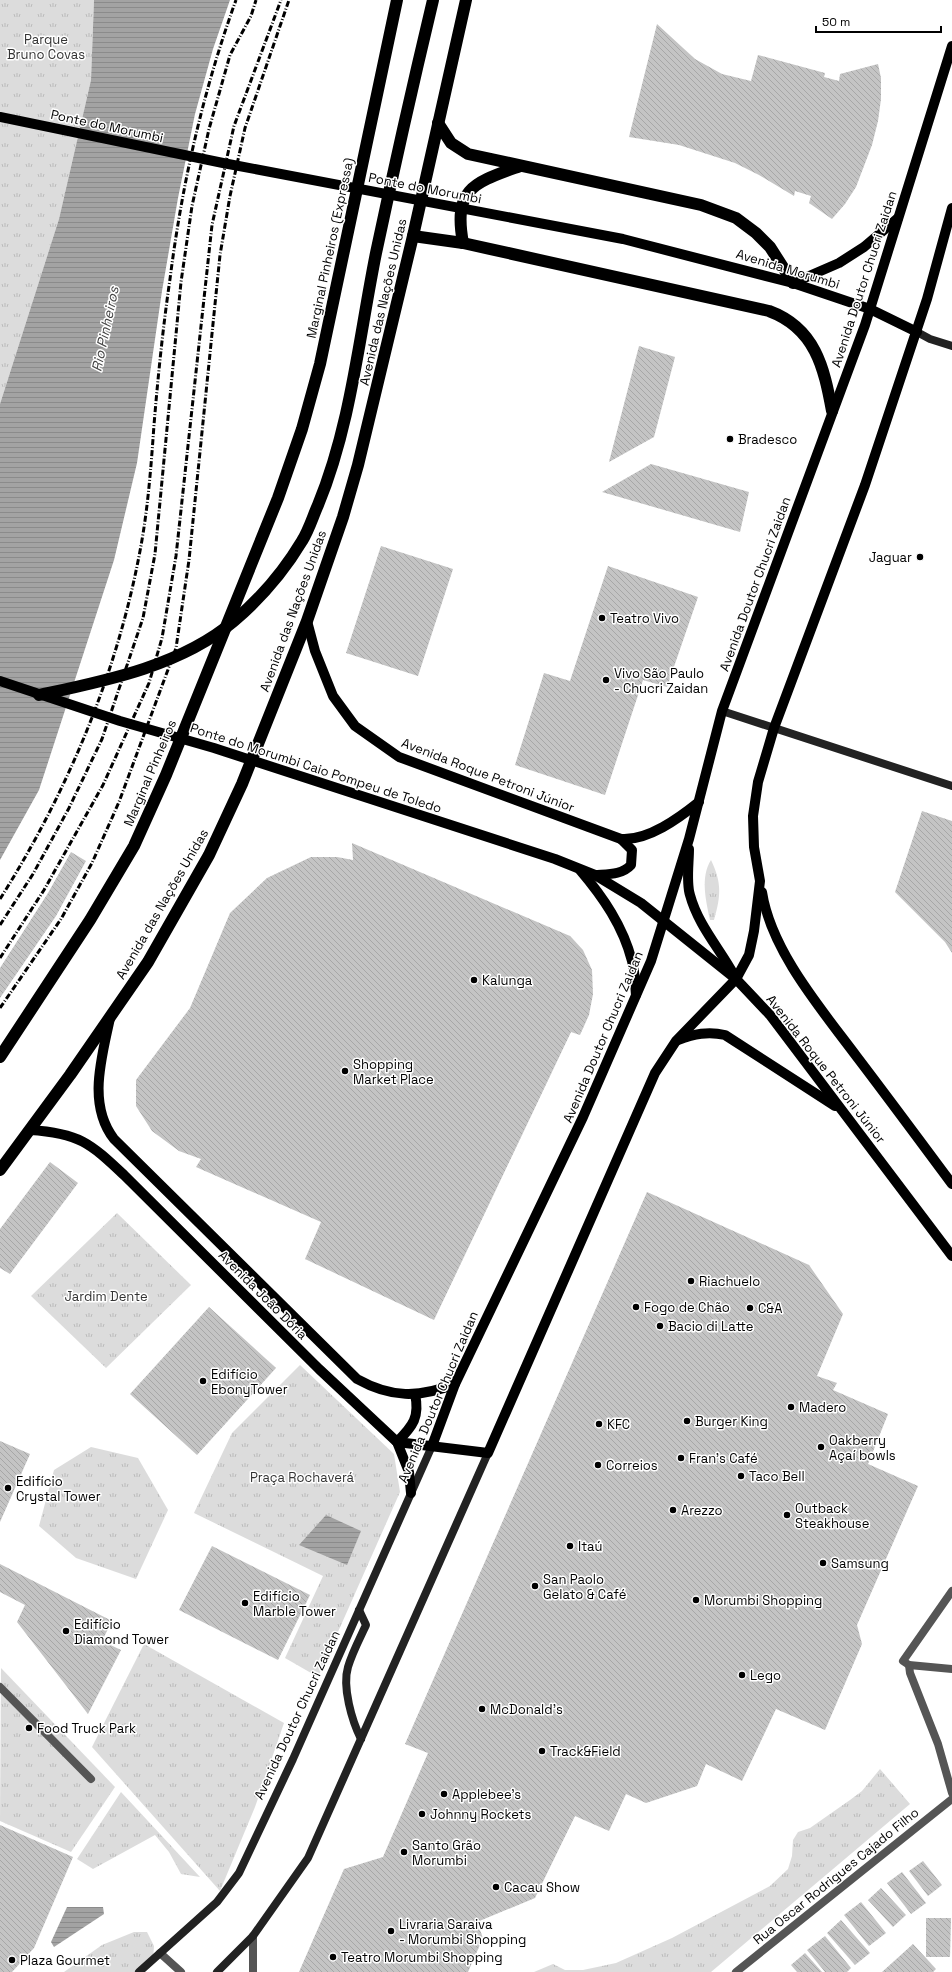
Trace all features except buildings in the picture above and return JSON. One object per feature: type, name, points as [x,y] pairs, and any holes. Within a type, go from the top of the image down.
[{"type":"highway","name":"Marginal Pinheiros (Expressa)","points":[[278,498],[302,429],[320,364],[397,0]]},
{"type":"highway","points":[[39,695],[103,681],[168,659],[189,650],[233,621],[276,578],[304,539],[324,490],[338,448],[376,254],[411,90],[433,0]]},
{"type":"highway","name":"Avenida das Nações Unidas","points":[[0,1170],[110,1018],[148,962],[209,855],[242,784],[307,621],[343,517],[358,465],[413,236],[466,0]]},
{"type":"highway","points":[[438,123],[451,143],[468,154],[701,205],[736,218],[770,247],[793,282]]},
{"type":"highway","points":[[463,243],[460,212],[464,198],[474,187],[486,179],[520,166]]},
{"type":"highway","points":[[413,236],[463,243],[761,309],[781,316],[794,324],[810,342],[826,374],[832,411]]},
{"type":"highway","name":"Marginal Pinheiros","points":[[0,1056],[90,920],[134,846],[166,775],[278,498]]},
{"type":"main road","name":"Avenida Doutor Chucri Zaidan","points":[[139,1972],[221,1898],[239,1873],[293,1759],[411,1494],[432,1446],[455,1384],[583,1117],[636,997],[651,961],[689,839],[722,711],[870,309],[952,46]]},
{"type":"main road","name":"Ponte do Morumbi","points":[[0,117],[223,163],[601,235],[726,264]]},
{"type":"main road","points":[[952,208],[917,332],[866,485],[774,728],[758,782],[753,816],[754,846],[763,904],[776,938],[805,987],[952,1184]]},
{"type":"main road","points":[[793,282],[839,264],[864,247],[898,218]]},
{"type":"main road","name":"Avenida Morumbi","points":[[726,264],[793,282],[870,309],[930,339],[952,346]]},
{"type":"main road","name":"Avenida Roque Petroni Júnior","points":[[307,621],[315,651],[333,696],[355,726],[399,758],[621,839],[630,840],[664,826],[698,802]]},
{"type":"main road","name":"Ponte do Morumbi Caio Pompeu de Toledo","points":[[0,681],[39,695],[214,748],[555,859]]},
{"type":"main road","points":[[722,711],[952,786]]},
{"type":"main road","points":[[595,875],[626,871],[631,865],[632,850],[621,839]]},
{"type":"main road","points":[[689,839],[689,894],[698,917],[736,979]]},
{"type":"main road","name":"Avenida Roque Petroni Júnior","points":[[555,859],[595,875],[630,895],[736,979],[770,1015],[952,1256]]},
{"type":"main road","points":[[580,870],[602,896],[613,913],[633,962],[636,997]]},
{"type":"main road","points":[[217,1972],[252,1936],[308,1858],[655,1073],[676,1041],[736,979],[749,955],[754,931],[760,880]]},
{"type":"main road","name":"Avenida João Dória","points":[[110,1018],[102,1059],[99,1096],[101,1116],[108,1131],[114,1139],[357,1379],[383,1391],[415,1394],[434,1392],[455,1384]]},
{"type":"main road","points":[[676,1041],[702,1033],[714,1032],[725,1035],[842,1111]]},
{"type":"main road","name":"Avenida João Dória","points":[[30,1130],[48,1131],[74,1137],[95,1148],[319,1369],[397,1442]]},
{"type":"main road","points":[[397,1442],[409,1430],[415,1419],[417,1411],[415,1394]]},
{"type":"main road","points":[[397,1442],[488,1453]]},
{"type":"main road","points":[[397,1442],[409,1472],[411,1494]]},
{"type":"main road","points":[[359,1610],[366,1625],[347,1668],[347,1679],[350,1713],[361,1739]]},
{"type":"street","points":[[906,1663],[952,1591]]},
{"type":"street","points":[[906,1663],[952,1669]]},
{"type":"street","points":[[906,1663],[938,1744],[952,1793]]},
{"type":"street","points":[[0,1687],[92,1779]]},
{"type":"street","name":"Rua Oscar Rodrigues Cajado Filho","points":[[736,1972],[952,1799]]},
{"type":"street","points":[[252,1936],[253,1972]]},
{"type":"street","points":[[160,1953],[181,1972]]},
{"type":"green space","name":"Parque Bruno Covas","points":[[0,0],[94,0],[91,80],[59,219],[0,404]]},
{"type":"green space","points":[[711,860],[719,883],[719,897],[714,920],[710,920],[705,889],[706,874]]},
{"type":"green space","name":"Jardim Dente","points":[[117,1213],[191,1285],[106,1368],[31,1296]]},
{"type":"green space","name":"Praça Rochaverá","points":[[300,1365],[394,1454],[400,1492],[318,1677],[285,1658],[323,1576],[194,1513],[232,1433]]},
{"type":"green space","points":[[91,1447],[138,1458],[168,1510],[136,1579],[76,1558],[39,1526],[54,1470]]},
{"type":"green space","points":[[144,1644],[284,1723],[255,1807],[220,1891],[92,1747]]},
{"type":"green space","name":"Food Truck Park","points":[[1,1668],[115,1787],[71,1852],[0,1821]]},
{"type":"green space","points":[[880,1769],[910,1804],[711,1972],[534,1972],[553,1964],[565,1970],[583,1970],[616,1963],[672,1938],[770,1886],[788,1869],[792,1856],[793,1840],[798,1832],[810,1828],[862,1791]]},
{"type":"green space","points":[[121,1792],[200,1877],[181,1874],[169,1852],[155,1835],[93,1869],[77,1859]]},
{"type":"green space","points":[[134,1932],[147,1932],[154,1946],[153,1960],[140,1972],[64,1972],[102,1945]]},
{"type":"water","name":"Rio Pinheiros","points":[[94,0],[230,0],[213,49],[195,114],[178,198],[162,291],[137,463],[114,560],[39,790],[0,860],[0,404],[59,219],[91,80]]},
{"type":"water","points":[[326,1515],[361,1531],[347,1565],[299,1545]]},
{"type":"water","points":[[67,1907],[103,1907],[104,1914],[54,1947],[51,1942]]},
{"type":"railway","points":[[0,899],[24,859],[68,775],[103,687],[118,642],[130,597],[145,520],[163,333],[175,243],[187,173],[213,69],[236,0]]},
{"type":"railway","points":[[0,925],[33,874],[69,808],[102,739],[143,618],[155,554],[181,282],[192,206],[209,129],[230,55],[251,16],[256,0]]},
{"type":"railway","points":[[0,958],[44,890],[103,785],[149,683],[162,638],[176,556],[212,225],[234,126],[281,0]]},
{"type":"railway","points":[[0,1008],[61,919],[92,863],[119,802],[176,648],[189,560],[220,255],[230,196],[245,128],[289,0]]},
{"type":"place","name":"Bradesco","points":[[730,439]]},
{"type":"place","name":"Jaguar","points":[[920,557]]},
{"type":"place","name":"Teatro Vivo","points":[[602,618]]},
{"type":"place","name":"Vivo São Paulo - Chucri Zaidan","points":[[606,680]]},
{"type":"place","name":"Kalunga","points":[[474,980]]},
{"type":"place","name":"Shopping Market Place","points":[[345,1071]]},
{"type":"place","name":"Riachuelo","points":[[691,1281]]},
{"type":"place","name":"Fogo de Chão","points":[[636,1307]]},
{"type":"place","name":"C&A","points":[[750,1308]]},
{"type":"place","name":"Bacio di Latte","points":[[660,1326]]},
{"type":"place","name":"Edifício EbonyTower","points":[[203,1381]]},
{"type":"place","name":"Madero","points":[[791,1407]]},
{"type":"place","name":"Burger King","points":[[687,1421]]},
{"type":"place","name":"KFC","points":[[599,1424]]},
{"type":"place","name":"Oakberry Açaí bowls","points":[[821,1447]]},
{"type":"place","name":"Fran's Café","points":[[681,1458]]},
{"type":"place","name":"Correios","points":[[598,1465]]},
{"type":"place","name":"Taco Bell","points":[[741,1476]]},
{"type":"place","name":"Edifício Crystal Tower","points":[[8,1488]]},
{"type":"place","name":"Arezzo","points":[[673,1510]]},
{"type":"place","name":"Outback Steakhouse","points":[[787,1515]]},
{"type":"place","name":"Itaú","points":[[570,1546]]},
{"type":"place","name":"Samsung","points":[[823,1563]]},
{"type":"place","name":"San Paolo Gelato & Café","points":[[535,1586]]},
{"type":"place","name":"Morumbi Shopping","points":[[696,1600]]},
{"type":"place","name":"Edifício Marble Tower","points":[[245,1603]]},
{"type":"place","name":"Edifício Diamond Tower","points":[[66,1631]]},
{"type":"place","name":"Lego","points":[[742,1675]]},
{"type":"place","name":"McDonald's","points":[[482,1709]]},
{"type":"place","name":"Food Truck Park","points":[[29,1728]]},
{"type":"place","name":"Track&Field","points":[[542,1751]]},
{"type":"place","name":"Applebee's","points":[[444,1794]]},
{"type":"place","name":"Johnny Rockets","points":[[422,1814]]},
{"type":"place","name":"Santo Grão Morumbi","points":[[404,1852]]},
{"type":"place","name":"Cacau Show","points":[[496,1887]]},
{"type":"place","name":"Livraria Saraiva - Morumbi Shopping","points":[[391,1931]]},
{"type":"place","name":"Teatro Morumbi Shopping","points":[[333,1957]]},
{"type":"place","name":"Plaza Gourmet","points":[[12,1960]]}]
